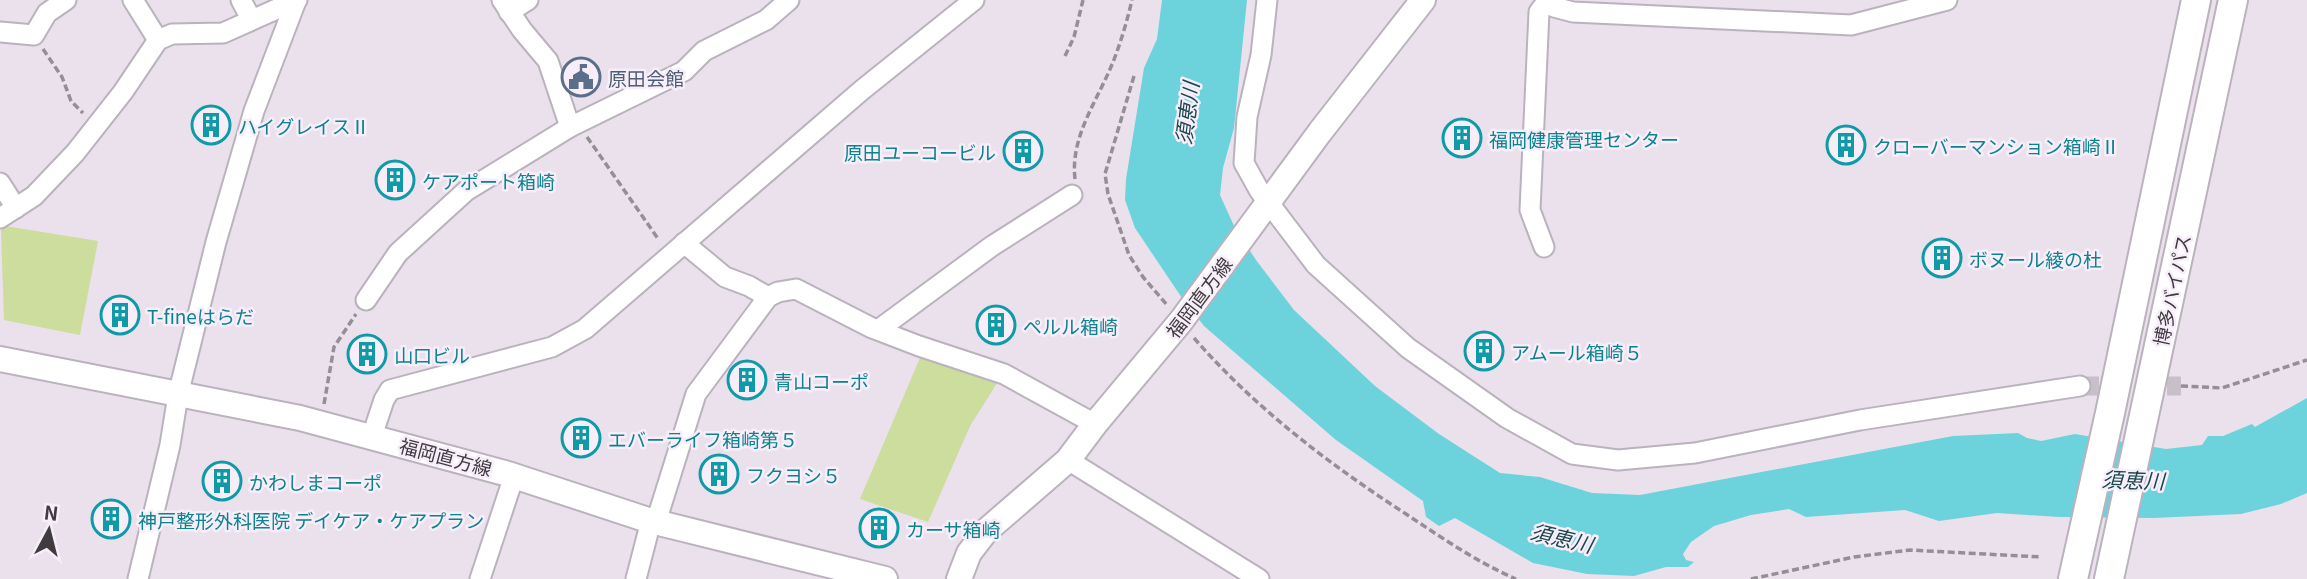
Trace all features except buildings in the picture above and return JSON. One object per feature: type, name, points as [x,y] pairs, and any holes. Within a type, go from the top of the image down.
[{"type":"highway","name":"博多バイパス","points":[[2073,579],[2196,0]]},
{"type":"highway","name":"博多バイパス","points":[[2109,579],[2233,0]]},
{"type":"main road","name":"福岡直方線","points":[[959,579],[969,553],[986,531],[1068,460],[1181,321],[1320,132],[1423,0]]},
{"type":"main road","name":"福岡直方線","points":[[0,359],[320,423],[514,476],[654,522],[885,579]]},
{"type":"street","points":[[0,33],[34,36],[47,13],[66,0]]},
{"type":"street","points":[[133,0],[158,40]]},
{"type":"street","points":[[241,0],[251,19]]},
{"type":"street","points":[[0,183],[8,213],[34,196],[96,127],[158,40],[172,34],[223,33],[297,0]]},
{"type":"street","points":[[138,579],[170,445],[178,394],[216,242],[254,111],[297,0]]},
{"type":"street","points":[[528,0],[505,6],[548,61],[570,127]]},
{"type":"street","points":[[366,300],[398,253],[466,191],[570,127],[684,71],[704,51],[766,20],[789,0]]},
{"type":"street","points":[[372,436],[390,390],[552,347],[584,329],[862,90],[974,0]]},
{"type":"street","points":[[1267,0],[1261,55],[1247,117],[1244,163],[1259,190],[1264,210],[1316,265],[1408,348],[1507,418],[1572,453],[1618,460],[1695,453],[1860,420],[2080,386]]},
{"type":"street","points":[[1544,247],[1530,210],[1539,12],[1548,0],[1554,7],[1573,12],[1851,25],[1947,0]]},
{"type":"street","points":[[878,330],[992,246],[1072,195]]},
{"type":"street","points":[[677,249],[768,297]]},
{"type":"street","points":[[636,579],[696,394],[768,297],[778,292],[796,289],[878,330],[1004,374],[1095,424]]},
{"type":"street","points":[[1068,460],[1259,579]]},
{"type":"street","points":[[480,579],[514,476]]},
{"type":"path","points":[[1065,56],[1074,37],[1083,0]]},
{"type":"path","points":[[1072,195],[1077,191],[1074,172],[1076,146],[1097,92],[1112,65],[1132,0]]},
{"type":"path","points":[[34,36],[62,77],[71,101],[96,127]]},
{"type":"path","points":[[1134,76],[1105,174],[1108,194],[1129,255],[1143,277],[1250,397],[1347,476],[1487,567],[1516,579]]},
{"type":"path","points":[[570,127],[586,134],[677,249]]},
{"type":"path","points":[[320,423],[334,347],[366,300]]},
{"type":"path","points":[[2181,386],[2222,388],[2307,360]]},
{"type":"path","points":[[1751,579],[1854,557],[1910,550],[2041,557]]},
{"type":"green space","points":[[5,226],[98,241],[80,335],[4,320],[1,230]]},
{"type":"green space","points":[[922,353],[999,380],[970,426],[928,522],[860,499]]},
{"type":"water","name":"須恵川","points":[[1162,0],[1247,0],[1234,128],[1223,168],[1220,195],[1235,228],[1256,260],[1294,310],[1375,386],[1439,434],[1500,473],[1540,477],[1592,493],[1640,495],[1953,436],[2018,433],[2041,441],[2075,434],[2166,449],[2202,445],[2208,436],[2223,436],[2252,424],[2255,427],[2307,398],[2307,493],[2281,504],[2241,514],[2154,518],[1997,513],[1939,521],[1905,510],[1806,517],[1789,509],[1751,515],[1714,526],[1691,542],[1683,554],[1686,560],[1694,562],[1688,567],[1666,567],[1634,576],[1587,574],[1533,563],[1455,518],[1439,526],[1426,517],[1423,501],[1336,440],[1204,326],[1135,228],[1125,200],[1126,179],[1144,68],[1157,39]]},
{"type":"tunnel","points":[[2080,386],[2181,386]]},
{"type":"place","name":"原田会館","points":[[581,77]]},
{"type":"place","name":"ハイグレイスⅡ","points":[[211,125]]},
{"type":"place","name":"福岡健康管理センター","points":[[1462,138]]},
{"type":"place","name":"クローバーマンション箱崎Ⅱ","points":[[1846,145]]},
{"type":"place","name":"原田ユーコービル","points":[[1023,151]]},
{"type":"place","name":"ケアポート箱崎","points":[[395,180]]},
{"type":"place","name":"ボヌール綾の杜","points":[[1942,258]]},
{"type":"place","name":"T-fineはらだ","points":[[120,315]]},
{"type":"place","name":"ペルル箱崎","points":[[996,325]]},
{"type":"place","name":"アムール箱崎５","points":[[1484,351]]},
{"type":"place","name":"山口ビル","points":[[367,354]]},
{"type":"place","name":"青山コーポ","points":[[747,380]]},
{"type":"place","name":"エバーライフ箱崎第５","points":[[581,438]]},
{"type":"place","name":"フクヨシ５","points":[[719,474]]},
{"type":"place","name":"かわしまコーポ","points":[[222,481]]},
{"type":"place","name":"神戸整形外科医院 デイケア・ケアプラン","points":[[111,519]]},
{"type":"place","name":"カーサ箱崎","points":[[879,528]]}]
